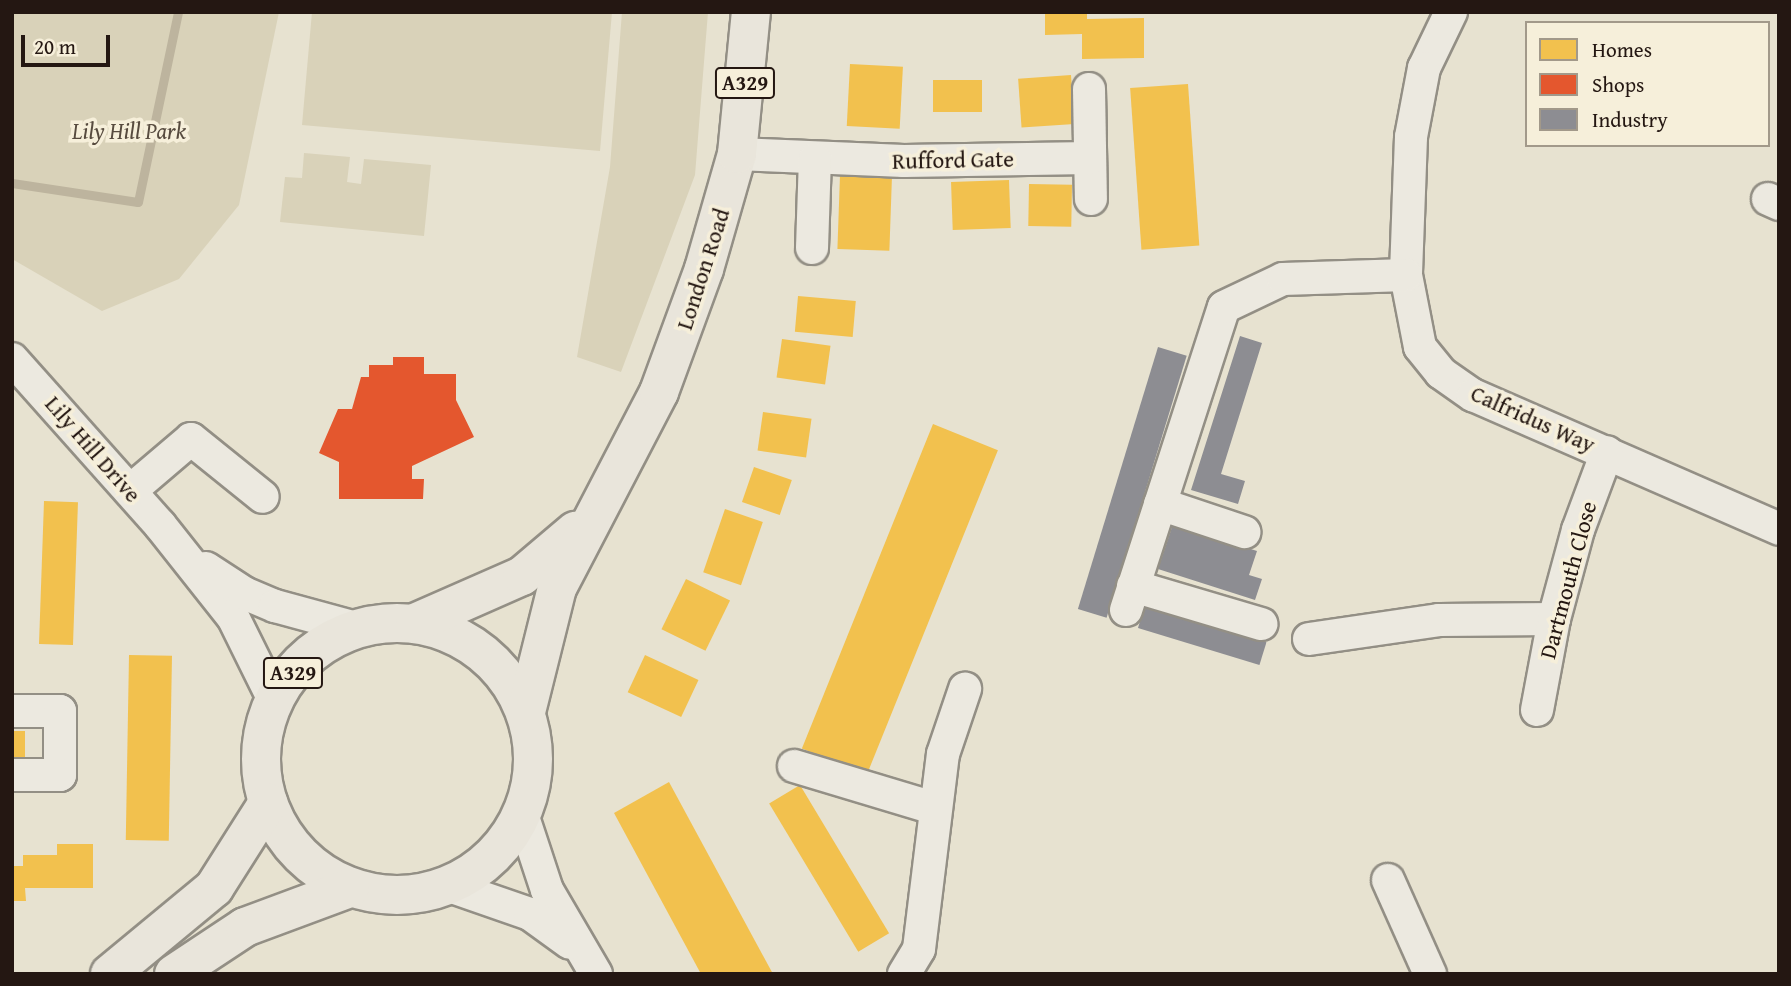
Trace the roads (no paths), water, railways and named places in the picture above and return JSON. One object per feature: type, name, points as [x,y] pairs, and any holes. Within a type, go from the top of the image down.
[{"type":"main road","name":"London Road","points":[[526,712],[557,588],[671,362],[718,226],[737,154],[751,12]]},
{"type":"main road","name":"London Road","points":[[415,623],[522,576],[561,546],[597,508]]},
{"type":"main road","name":"A329","points":[[383,622],[415,623],[456,633],[486,651],[526,712],[529,782],[522,814],[506,844],[484,867],[449,886],[405,896],[350,888],[302,858],[277,824],[268,803],[263,751],[274,700],[312,652],[356,628],[383,622]]},
{"type":"main road","points":[[110,974],[214,888],[268,803]]},
{"type":"main road","name":"A329","points":[[174,974],[245,927],[350,888]]},
{"type":"street","name":"Calfridus Way","points":[[1451,12],[1424,68],[1411,137],[1406,275],[1420,347],[1441,373],[1473,395],[1779,529]]},
{"type":"street","points":[[1089,89],[1091,199]]},
{"type":"street","name":"Rufford Gate","points":[[737,154],[815,159],[1090,158]]},
{"type":"street","points":[[812,248],[815,159]]},
{"type":"street","points":[[1261,624],[1130,598],[1224,307],[1283,279],[1406,275]]},
{"type":"street","name":"Lily Hill Drive","points":[[12,359],[130,491],[233,617],[274,700]]},
{"type":"street","points":[[130,491],[191,439],[263,497]]},
{"type":"street","name":"Dartmouth Close","points":[[1537,710],[1554,619],[1578,530],[1607,452]]},
{"type":"street","points":[[1160,504],[1244,532]]},
{"type":"street","name":"Lily Hill Drive","points":[[172,541],[244,593],[356,628]]},
{"type":"street","points":[[1309,639],[1439,620],[1554,619]]},
{"type":"street","points":[[904,974],[919,949],[934,808],[943,754],[965,689]]},
{"type":"street","points":[[12,710],[60,711],[60,775],[12,775]]},
{"type":"street","points":[[794,766],[934,808]]},
{"type":"street","points":[[522,814],[547,890],[590,964]]},
{"type":"street","points":[[1388,880],[1430,974]]},
{"type":"street","points":[[449,886],[530,914],[590,964]]},
{"type":"waterway","points":[[12,183],[138,202],[178,12]]},
{"type":"park label","name":"Lily Hill Park","points":[[129,131]]}]
